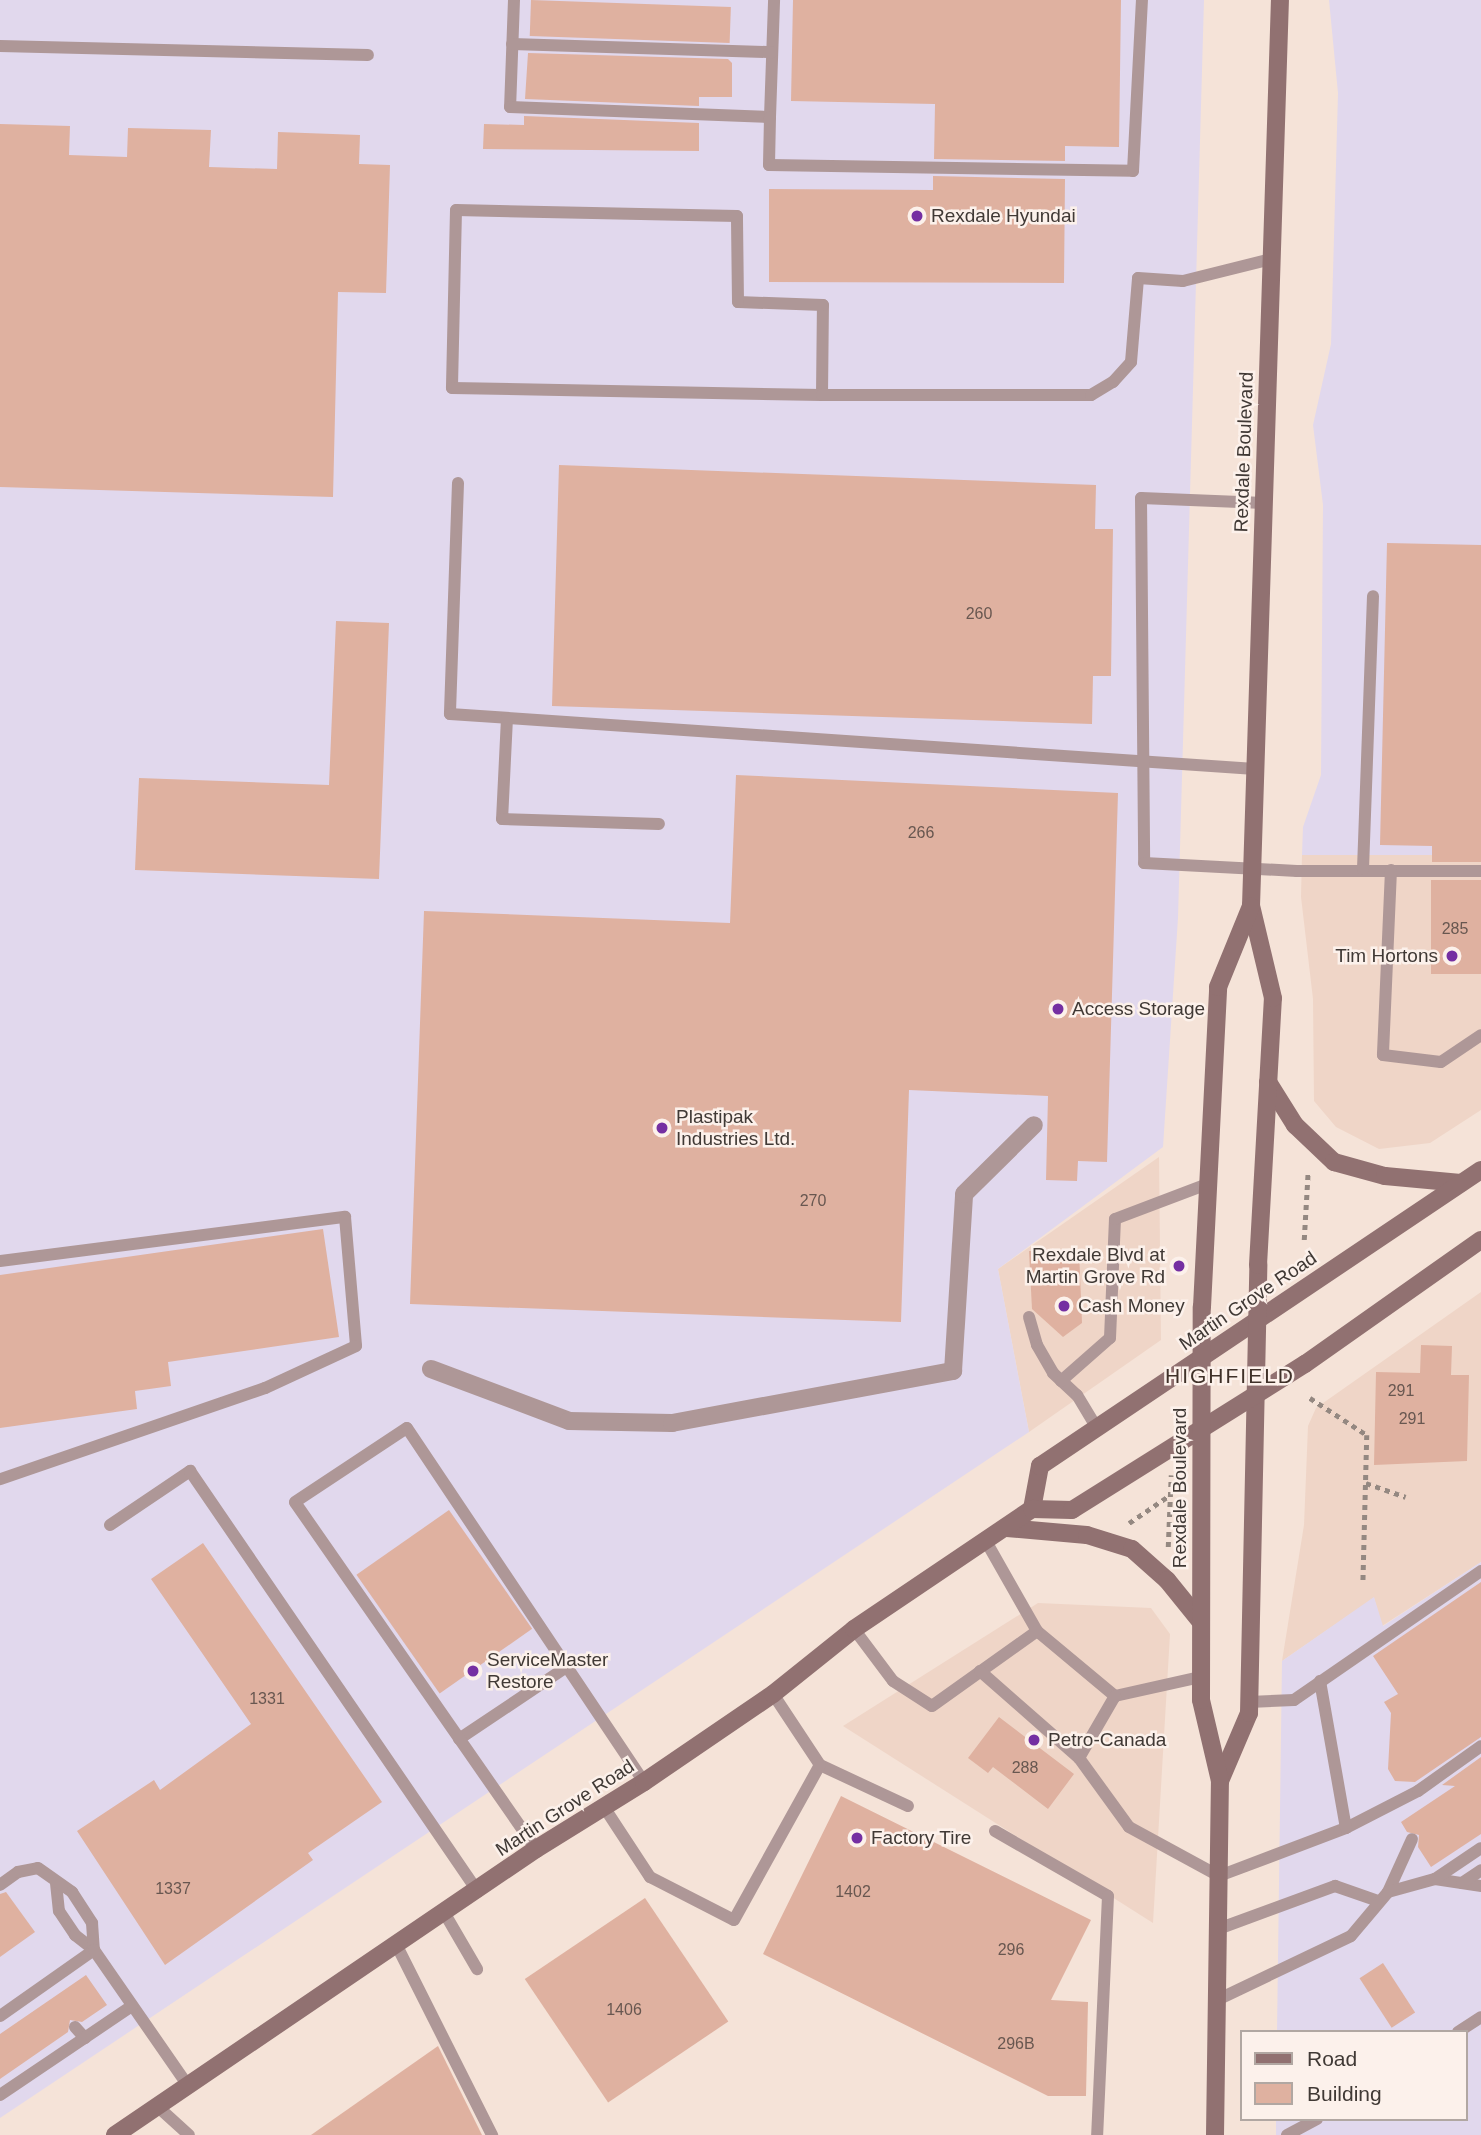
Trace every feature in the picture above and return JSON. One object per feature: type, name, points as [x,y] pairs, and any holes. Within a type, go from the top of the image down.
[{"type":"main road","name":"Rexdale Boulevard","points":[[1220,1781],[1249,1713],[1257,1321],[1273,998],[1251,906],[1280,0]]},
{"type":"main road","name":"Rexdale Boulevard","points":[[1215,2135],[1220,1781],[1201,1700],[1201,1358],[1218,988],[1251,906]]},
{"type":"main road","points":[[1268,1082],[1295,1125],[1334,1162],[1385,1176],[1461,1183]]},
{"type":"main road","name":"Martin Grove Road","points":[[115,2135],[478,1892],[536,1849],[644,1782],[773,1694],[854,1629],[987,1543],[1032,1509],[1040,1466],[1481,1170]]},
{"type":"main road","points":[[1032,1509],[1072,1510],[1305,1364],[1481,1240]]},
{"type":"main road","points":[[1007,1528],[1087,1535],[1132,1549],[1167,1580],[1201,1622]]},
{"type":"street","points":[[431,1369],[569,1421],[672,1423],[953,1371],[964,1194],[1034,1125]]},
{"type":"lane","points":[[514,0],[510,107],[770,117]]},
{"type":"lane","points":[[774,0],[769,165],[1133,171],[1142,0]]},
{"type":"lane","points":[[512,44],[772,52]]},
{"type":"lane","points":[[0,46],[368,55]]},
{"type":"lane","points":[[822,395],[823,305],[738,302],[737,216],[456,210],[452,388],[822,395],[1091,394],[1114,382],[1131,362],[1138,278],[1183,281],[1271,259]]},
{"type":"lane","points":[[458,483],[450,714],[1255,769]]},
{"type":"lane","points":[[1264,503],[1140,498],[1144,863],[1481,871]]},
{"type":"lane","points":[[1363,869],[1373,596]]},
{"type":"lane","points":[[507,718],[502,819],[659,824]]},
{"type":"lane","points":[[1391,870],[1383,1055],[1441,1062],[1481,1035]]},
{"type":"lane","points":[[1061,1381],[1110,1338],[1115,1219],[1210,1183]]},
{"type":"lane","points":[[0,1261],[345,1217],[356,1346],[265,1388],[0,1479]]},
{"type":"lane","points":[[1029,1317],[1037,1345],[1061,1381],[1077,1395],[1097,1428]]},
{"type":"lane","points":[[536,1849],[295,1502],[407,1428],[644,1782]]},
{"type":"lane","points":[[110,1525],[190,1471],[478,1892]]},
{"type":"lane","points":[[987,1543],[1037,1632],[1115,1696]]},
{"type":"lane","points":[[1249,1702],[1294,1700],[1481,1570]]},
{"type":"lane","points":[[854,1629],[893,1681],[932,1706],[1037,1632]]},
{"type":"lane","points":[[459,1739],[568,1666]]},
{"type":"lane","points":[[980,1671],[1079,1758],[1129,1827],[1219,1876],[1346,1828],[1418,1791],[1481,1746]]},
{"type":"lane","points":[[1079,1758],[1115,1696],[1201,1677]]},
{"type":"lane","points":[[1320,1681],[1346,1828]]},
{"type":"lane","points":[[773,1694],[820,1765],[908,1806]]},
{"type":"lane","points":[[604,1807],[650,1877],[734,1920],[820,1765]]},
{"type":"lane","points":[[995,1831],[1108,1896],[1097,2135]]},
{"type":"lane","points":[[1217,2000],[1351,1937],[1388,1892],[1412,1839]]},
{"type":"lane","points":[[1388,1892],[1436,1879],[1481,1848]]},
{"type":"lane","points":[[0,1885],[18,1872],[38,1868],[72,1892],[92,1923],[94,1950]]},
{"type":"lane","points":[[1462,1883],[1481,1870]]},
{"type":"lane","points":[[1436,1879],[1481,1886]]},
{"type":"lane","points":[[56,1883],[59,1911],[75,1935],[94,1950],[188,2086]]},
{"type":"lane","points":[[1218,1929],[1335,1886],[1378,1901]]},
{"type":"lane","points":[[445,1914],[477,1969]]},
{"type":"lane","points":[[397,1945],[492,2135]]},
{"type":"lane","points":[[0,2017],[94,1950]]},
{"type":"lane","points":[[45,1985],[54,1997]]},
{"type":"lane","points":[[0,2095],[16,2076],[49,2054],[85,2038],[132,2006]]},
{"type":"lane","points":[[14,2007],[23,2019]]},
{"type":"lane","points":[[1461,2030],[1481,2017]]},
{"type":"lane","points":[[75,2027],[85,2038]]},
{"type":"lane","points":[[157,2106],[189,2135]]},
{"type":"lane","points":[[1287,2135],[1313,2121]]},
{"type":"path","points":[[1304,1240],[1308,1158]]},
{"type":"path","points":[[1296,1237],[1304,1232]]},
{"type":"path","points":[[1310,1398],[1367,1435],[1363,1584]]},
{"type":"path","points":[[1168,1547],[1171,1471]]},
{"type":"path","points":[[1366,1483],[1406,1497]]},
{"type":"path","points":[[1129,1523],[1170,1495]]},
{"type":"shaded area","points":[[0,0],[1204,0],[1178,918],[1163,1147],[998,1269],[1029,1432],[0,2118]]},
{"type":"shaded area","points":[[1329,0],[1481,0],[1481,855],[1302,855],[1303,827],[1321,775],[1323,505],[1313,425],[1331,344],[1338,93]]},
{"type":"shaded area","points":[[1302,855],[1481,855],[1481,1110],[1430,1143],[1379,1149],[1336,1127],[1314,1101],[1313,999],[1301,897]]},
{"type":"shaded area","points":[[1159,1157],[1161,1340],[1029,1432],[998,1269]]},
{"type":"shaded area","points":[[1481,1292],[1481,1562],[1382,1626],[1374,1598],[1282,1661],[1304,1525],[1308,1426],[1316,1408]]},
{"type":"shaded area","points":[[1481,1562],[1481,2135],[1276,2135],[1276,2121],[1467,2121],[1467,2030],[1277,2030],[1282,1661],[1374,1597],[1383,1626]]},
{"type":"shaded area","points":[[1038,1603],[1151,1608],[1170,1634],[1153,1923],[843,1726]]},
{"type":"building","points":[[531,0],[731,7],[730,43],[530,36]]},
{"type":"building","points":[[793,0],[1121,0],[1119,147],[1065,146],[1065,161],[934,159],[935,104],[791,101]]},
{"type":"building","points":[[528,53],[728,59],[732,63],[732,97],[699,97],[699,106],[525,99]]},
{"type":"building","points":[[524,116],[699,123],[699,151],[483,149],[484,124],[524,125]]},
{"type":"building","points":[[0,124],[70,126],[69,155],[127,157],[128,128],[211,130],[209,167],[277,169],[278,132],[360,135],[359,164],[390,165],[386,293],[338,292],[333,497],[0,487]]},
{"type":"building","name":"Rexdale Hyundai","points":[[933,176],[1065,179],[1064,283],[769,282],[769,189],[933,190]]},
{"type":"building","points":[[559,465],[1096,485],[1095,529],[1113,529],[1111,676],[1093,676],[1092,724],[552,706]]},
{"type":"building","points":[[1387,543],[1481,545],[1481,862],[1432,862],[1432,846],[1380,845]]},
{"type":"building","points":[[336,621],[389,623],[379,879],[135,870],[139,778],[329,785]]},
{"type":"building","name":"Plastipak Industries Ltd.","points":[[736,775],[1118,793],[1107,1162],[1078,1161],[1077,1181],[1046,1180],[1048,1096],[909,1090],[901,1322],[410,1304],[424,911],[730,923]]},
{"type":"building","points":[[1431,880],[1481,880],[1481,974],[1431,974]]},
{"type":"building","points":[[323,1229],[339,1337],[168,1362],[171,1386],[135,1391],[137,1409],[0,1428],[0,1275]]},
{"type":"building","points":[[1079,1250],[1082,1323],[1063,1337],[1032,1309],[1029,1251]]},
{"type":"building","points":[[1421,1345],[1452,1346],[1451,1375],[1469,1375],[1467,1461],[1374,1465],[1376,1372],[1420,1373]]},
{"type":"building","points":[[449,1510],[532,1629],[440,1694],[356,1575]]},
{"type":"building","points":[[203,1543],[382,1802],[308,1853],[313,1860],[165,1965],[77,1831],[154,1780],[160,1790],[251,1724],[151,1579]]},
{"type":"building","points":[[1481,1582],[1481,1737],[1415,1782],[1395,1781],[1388,1769],[1391,1713],[1384,1702],[1398,1694],[1373,1656]]},
{"type":"building","points":[[999,1717],[1074,1774],[1048,1809],[993,1767],[988,1773],[968,1758]]},
{"type":"building","points":[[1481,1757],[1481,1834],[1431,1867],[1418,1847],[1419,1835],[1407,1832],[1401,1822],[1455,1786],[1442,1785]]},
{"type":"building","points":[[841,1796],[1091,1920],[1051,2000],[1088,2002],[1086,2096],[1048,2096],[763,1954]]},
{"type":"building","points":[[6,1892],[35,1932],[0,1957],[0,1894]]},
{"type":"building","points":[[645,1898],[728,2022],[608,2103],[525,1979]]},
{"type":"building","points":[[1383,1963],[1415,2012],[1392,2028],[1360,1978]]},
{"type":"building","points":[[86,1975],[107,2005],[82,2022],[70,2020],[68,2032],[0,2079],[0,2034]]},
{"type":"building","points":[[438,2046],[482,2135],[311,2135]]},
{"type":"place","name":"Rexdale Hyundai","points":[[917,216]]},
{"type":"place","name":"Tim Hortons","points":[[1452,956]]},
{"type":"place","name":"Access Storage","points":[[1058,1009]]},
{"type":"place","name":"Plastipak Industries Ltd.","points":[[662,1128]]},
{"type":"place","name":"Rexdale Blvd at Martin Grove Rd","points":[[1179,1266]]},
{"type":"place","name":"Cash Money","points":[[1064,1306]]},
{"type":"place","name":"ServiceMaster Restore","points":[[473,1671]]},
{"type":"place","name":"Petro-Canada","points":[[1034,1740]]},
{"type":"place","name":"Factory Tire","points":[[857,1838]]},
{"type":"district","name":"HIGHFIELD","points":[[1230,1376]]}]
